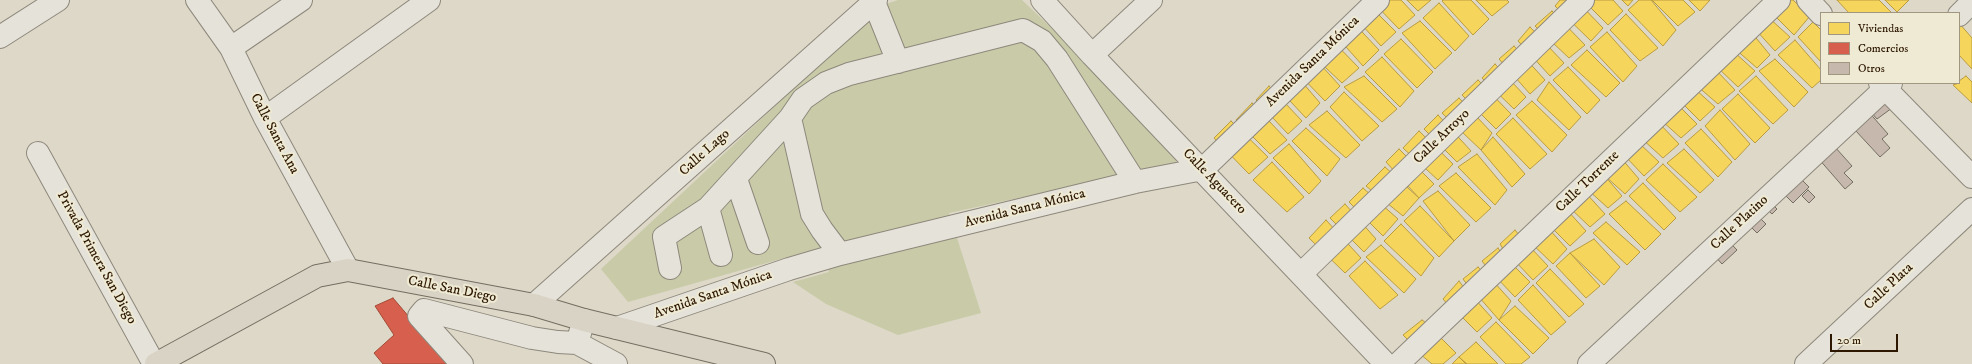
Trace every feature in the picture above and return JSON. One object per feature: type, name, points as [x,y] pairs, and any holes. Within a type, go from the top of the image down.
[{"type":"main road","name":"Calle San Diego","points":[[155,364],[317,276],[348,270],[534,305],[617,328],[708,358],[764,364]]},
{"type":"street","points":[[0,37],[58,0]]},
{"type":"street","name":"Calle Santa Ana","points":[[198,0],[231,48],[265,118],[348,270]]},
{"type":"street","points":[[231,48],[301,0]]},
{"type":"street","points":[[265,118],[429,0]]},
{"type":"street","name":"Calle Aguacero","points":[[1042,0],[1092,55],[1203,169],[1386,364]]},
{"type":"street","points":[[1092,55],[1151,0]]},
{"type":"street","name":"Avenida Santa Mónica","points":[[617,328],[789,269],[840,254],[1135,182],[1203,169],[1378,0]]},
{"type":"street","name":"Calle Arroyo","points":[[1301,274],[1583,0]]},
{"type":"street","name":"Calle Torrente","points":[[1398,364],[1778,0]]},
{"type":"street","points":[[1808,0],[1820,13]]},
{"type":"street","points":[[875,1],[898,62]]},
{"type":"street","name":"Calle Lago","points":[[534,305],[875,1]]},
{"type":"street","points":[[1960,14],[1972,2]]},
{"type":"street","points":[[670,268],[664,238],[708,208],[790,118],[803,99],[826,83],[849,74],[1023,30],[1042,41],[1057,60],[1135,182]]},
{"type":"street","points":[[1886,85],[1972,177]]},
{"type":"street","name":"Calle Platino","points":[[1589,364],[1886,85]]},
{"type":"street","points":[[790,118],[812,214],[840,254]]},
{"type":"street","name":"Privada Primera San Diego","points":[[38,153],[155,364]]},
{"type":"street","points":[[736,179],[758,243]]},
{"type":"street","points":[[708,208],[720,255]]},
{"type":"street","name":"Calle Plata","points":[[1806,364],[1972,209]]},
{"type":"street","points":[[462,364],[419,316],[424,310],[532,338],[577,343],[616,364]]},
{"type":"street","points":[[577,343],[584,320]]},
{"type":"green space","points":[[898,0],[1022,0],[1177,148],[1176,164],[949,213],[981,313],[898,335],[826,304],[793,282],[829,272],[820,248],[628,302],[601,269],[883,5]]},
{"type":"building: Viviendas","points":[[1364,0],[1396,32],[1381,46],[1352,14]]},
{"type":"building: Viviendas","points":[[1371,0],[1401,0],[1415,15],[1399,29]]},
{"type":"building: Viviendas","points":[[1407,0],[1431,0],[1418,11]]},
{"type":"building: Viviendas","points":[[1471,0],[1489,19],[1473,35],[1442,1]]},
{"type":"building: Viviendas","points":[[1476,0],[1507,0],[1509,2],[1492,16]]},
{"type":"building: Viviendas","points":[[1560,0],[1576,0],[1603,28],[1591,41],[1555,6]]},
{"type":"building: Viviendas","points":[[1583,0],[1613,0],[1623,11],[1608,25]]},
{"type":"building: Viviendas","points":[[1622,0],[1633,0],[1628,6]]},
{"type":"building: Viviendas","points":[[1639,0],[1651,0],[1676,30],[1663,46],[1628,10]]},
{"type":"building: Viviendas","points":[[1652,0],[1683,0],[1695,12],[1678,26]]},
{"type":"building: Viviendas","points":[[1689,0],[1710,0],[1700,11]]},
{"type":"building: Viviendas","points":[[1784,0],[1793,0],[1810,16],[1794,35],[1772,13]]},
{"type":"building: Viviendas","points":[[1837,0],[1879,0],[1891,12],[1848,12]]},
{"type":"building: Viviendas","points":[[1885,0],[1909,0],[1897,12]]},
{"type":"building: Viviendas","points":[[1439,3],[1469,36],[1455,51],[1423,18]]},
{"type":"building: Viviendas","points":[[1552,11],[1585,45],[1569,58],[1535,26]]},
{"type":"building: Viviendas","points":[[1626,14],[1658,48],[1640,61],[1610,30]]},
{"type":"building: Viviendas","points":[[1348,17],[1379,50],[1363,66],[1331,30]]},
{"type":"building: Viviendas","points":[[1768,17],[1790,37],[1775,51],[1755,29]]},
{"type":"building: Viviendas","points":[[1420,21],[1452,53],[1435,69],[1402,33]]},
{"type":"building: Viviendas","points":[[1813,22],[1820,29],[1820,61],[1798,37]]},
{"type":"building: Viviendas","points":[[1960,24],[1972,38],[1972,69],[1960,56]]},
{"type":"building: Viviendas","points":[[1530,27],[1564,63],[1550,76],[1518,41]]},
{"type":"building: Viviendas","points":[[1607,32],[1637,66],[1623,82],[1590,47]]},
{"type":"building: Viviendas","points":[[1752,33],[1770,55],[1757,68],[1734,48]]},
{"type":"building: Viviendas","points":[[1327,35],[1359,68],[1342,83],[1310,53]]},
{"type":"building: Viviendas","points":[[1401,39],[1433,72],[1417,88],[1384,54]]},
{"type":"building: Viviendas","points":[[1795,40],[1820,69],[1820,81],[1812,88],[1778,55]]},
{"type":"building: Viviendas","points":[[1514,46],[1545,80],[1530,94],[1499,59]]},
{"type":"building: Viviendas","points":[[1587,50],[1620,83],[1606,97],[1571,65]]},
{"type":"building: Viviendas","points":[[1733,51],[1755,71],[1738,87],[1717,67]]},
{"type":"building: Viviendas","points":[[1310,53],[1340,86],[1325,101],[1293,68]]},
{"type":"building: Viviendas","points":[[1382,57],[1414,91],[1400,107],[1365,72]]},
{"type":"building: Viviendas","points":[[1775,59],[1808,92],[1794,107],[1759,71]]},
{"type":"building: Viviendas","points":[[1495,64],[1526,97],[1514,109],[1482,78]]},
{"type":"building: Viviendas","points":[[1568,67],[1600,100],[1587,114],[1553,80]]},
{"type":"building: Viviendas","points":[[1291,69],[1320,103],[1306,118],[1275,85]]},
{"type":"building: Viviendas","points":[[1715,69],[1735,90],[1718,104],[1696,85]]},
{"type":"building: Viviendas","points":[[1364,76],[1397,109],[1382,122],[1344,87]]},
{"type":"building: Viviendas","points":[[1756,76],[1788,110],[1773,124],[1739,91]]},
{"type":"building: Viviendas","points":[[1966,76],[1972,82],[1972,103],[1953,85],[1960,84],[1960,80]]},
{"type":"building: Viviendas","points":[[1478,80],[1511,114],[1496,129],[1462,95]]},
{"type":"building: Viviendas","points":[[1549,82],[1581,117],[1569,130],[1537,100]]},
{"type":"building: Viviendas","points":[[1269,86],[1302,121],[1288,134],[1256,100]]},
{"type":"building: Viviendas","points":[[1695,89],[1715,107],[1700,121],[1681,102]]},
{"type":"building: Viviendas","points":[[1344,92],[1379,126],[1362,141],[1330,107]]},
{"type":"building: Viviendas","points":[[1738,94],[1770,128],[1755,143],[1722,109]]},
{"type":"building: Viviendas","points":[[1459,98],[1492,133],[1481,150],[1442,113]]},
{"type":"building: Viviendas","points":[[1532,101],[1567,135],[1552,152],[1516,115]]},
{"type":"building: Viviendas","points":[[1252,103],[1287,140],[1270,154],[1236,120]]},
{"type":"building: Viviendas","points":[[1679,106],[1697,124],[1681,138],[1662,121]]},
{"type":"building: Viviendas","points":[[1720,110],[1750,144],[1735,160],[1705,126]]},
{"type":"building: Viviendas","points":[[1327,111],[1360,145],[1346,158],[1309,125]]},
{"type":"building: Viviendas","points":[[1438,115],[1471,151],[1457,162],[1424,129]]},
{"type":"building: Viviendas","points":[[1513,118],[1547,154],[1530,169],[1496,134]]},
{"type":"building: Viviendas","points":[[1231,121],[1268,157],[1249,174],[1214,138]]},
{"type":"building: Viviendas","points":[[1658,122],[1679,144],[1663,158],[1641,138]]},
{"type":"building: Viviendas","points":[[1306,128],[1340,159],[1327,176],[1292,141]]},
{"type":"building: Viviendas","points":[[1701,129],[1732,162],[1718,177],[1685,143]]},
{"type":"building: Viviendas","points":[[1419,131],[1453,164],[1438,180],[1403,148]]},
{"type":"building: Viviendas","points":[[1493,137],[1525,174],[1512,187],[1481,150]]},
{"type":"building: Viviendas","points":[[1639,143],[1659,162],[1644,176],[1624,155]]},
{"type":"building: Viviendas","points":[[1289,144],[1321,181],[1309,194],[1273,158]]},
{"type":"building: Viviendas","points":[[1399,149],[1434,184],[1419,198],[1386,162]]},
{"type":"building: Viviendas","points":[[1684,149],[1714,180],[1700,193],[1667,163]]},
{"type":"building: Viviendas","points":[[1477,154],[1507,190],[1495,205],[1458,167]]},
{"type":"building: Viviendas","points":[[1621,158],[1639,179],[1625,194],[1604,175]]},
{"type":"building: Viviendas","points":[[1272,162],[1304,197],[1287,212],[1253,180]]},
{"type":"building: Viviendas","points":[[1663,164],[1697,197],[1680,212],[1646,180]]},
{"type":"building: Viviendas","points":[[1385,167],[1419,198],[1403,216],[1366,186]]},
{"type":"building: Viviendas","points":[[1456,173],[1491,208],[1476,222],[1439,186]]},
{"type":"building: Viviendas","points":[[1604,175],[1622,196],[1608,208],[1587,189]]},
{"type":"building: Viviendas","points":[[1643,183],[1676,218],[1664,230],[1629,196]]},
{"type":"building: Viviendas","points":[[1363,188],[1398,219],[1383,236],[1349,202]]},
{"type":"building: Viviendas","points":[[1438,191],[1470,225],[1454,241],[1423,201]]},
{"type":"building: Viviendas","points":[[1584,191],[1605,214],[1590,227],[1569,207]]},
{"type":"building: Viviendas","points":[[1626,201],[1661,234],[1645,250],[1609,214]]},
{"type":"building: Viviendas","points":[[1345,204],[1376,239],[1364,252],[1330,218]]},
{"type":"building: Viviendas","points":[[1420,206],[1454,241],[1439,257],[1404,221]]},
{"type":"building: Viviendas","points":[[1567,210],[1586,231],[1570,246],[1551,227]]},
{"type":"building: Viviendas","points":[[1326,220],[1361,258],[1345,273],[1309,238]]},
{"type":"building: Viviendas","points":[[1606,222],[1640,252],[1627,265],[1593,233]]},
{"type":"building: Viviendas","points":[[1401,224],[1434,258],[1421,276],[1384,241]]},
{"type":"building: Viviendas","points":[[1548,228],[1567,249],[1553,264],[1531,243]]},
{"type":"building: Viviendas","points":[[1515,230],[1522,239],[1507,255],[1500,244]]},
{"type":"building: Viviendas","points":[[1594,239],[1620,267],[1604,285],[1570,253]]},
{"type":"building: Viviendas","points":[[1381,245],[1416,279],[1404,293],[1366,257]]},
{"type":"building: Viviendas","points":[[1530,247],[1548,266],[1533,280],[1514,260]]},
{"type":"building: Viviendas","points":[[1498,248],[1503,256],[1489,270],[1482,261]]},
{"type":"building: Viviendas","points":[[1570,253],[1600,286],[1586,298],[1556,266]]},
{"type":"building: Viviendas","points":[[1365,261],[1398,295],[1380,309],[1349,276]]},
{"type":"building: Viviendas","points":[[1511,263],[1530,282],[1515,297],[1496,277]]},
{"type":"building: Viviendas","points":[[1478,267],[1485,274],[1469,287],[1463,279]]},
{"type":"building: Viviendas","points":[[1550,269],[1584,304],[1569,317],[1536,283]]},
{"type":"building: Viviendas","points":[[1459,281],[1467,292],[1450,307],[1443,299]]},
{"type":"building: Viviendas","points":[[1493,281],[1511,301],[1499,320],[1479,297]]},
{"type":"building: Viviendas","points":[[1533,285],[1566,322],[1551,335],[1518,300]]},
{"type":"building: Viviendas","points":[[1474,298],[1492,318],[1477,332],[1455,310]]},
{"type":"building: Viviendas","points":[[1515,306],[1549,338],[1533,354],[1499,320]]},
{"type":"building: Viviendas","points":[[1422,320],[1430,326],[1412,344],[1403,335]]},
{"type":"building: Viviendas","points":[[1496,322],[1530,357],[1521,364],[1506,364],[1480,337]]},
{"type":"building: Viviendas","points":[[1437,334],[1456,353],[1443,364],[1432,364],[1419,353]]},
{"type":"building: Viviendas","points":[[1476,342],[1498,364],[1467,364],[1459,357]]},
{"type":"building: Viviendas","points":[[1459,357],[1466,364],[1452,364]]},
{"type":"building: Comercios","points":[[393,298],[449,364],[383,364],[374,353],[394,335],[375,306]]},
{"type":"building: Otros","points":[[1878,85],[1896,105],[1877,119],[1864,104]]},
{"type":"building: Otros","points":[[1860,102],[1888,134],[1882,139],[1890,148],[1880,157],[1843,117]]},
{"type":"building: Otros","points":[[1826,137],[1852,166],[1844,173],[1853,182],[1845,189],[1811,150]]},
{"type":"building: Otros","points":[[1790,168],[1809,187],[1793,203],[1774,184]]},
{"type":"building: Otros","points":[[1808,190],[1815,197],[1809,203],[1802,196]]},
{"type":"building: Otros","points":[[1760,192],[1777,209],[1772,214],[1755,198]]},
{"type":"building: Otros","points":[[1747,205],[1766,224],[1757,233],[1738,214]]},
{"type":"building: Otros","points":[[1719,231],[1737,250],[1722,264],[1713,254]]}]
